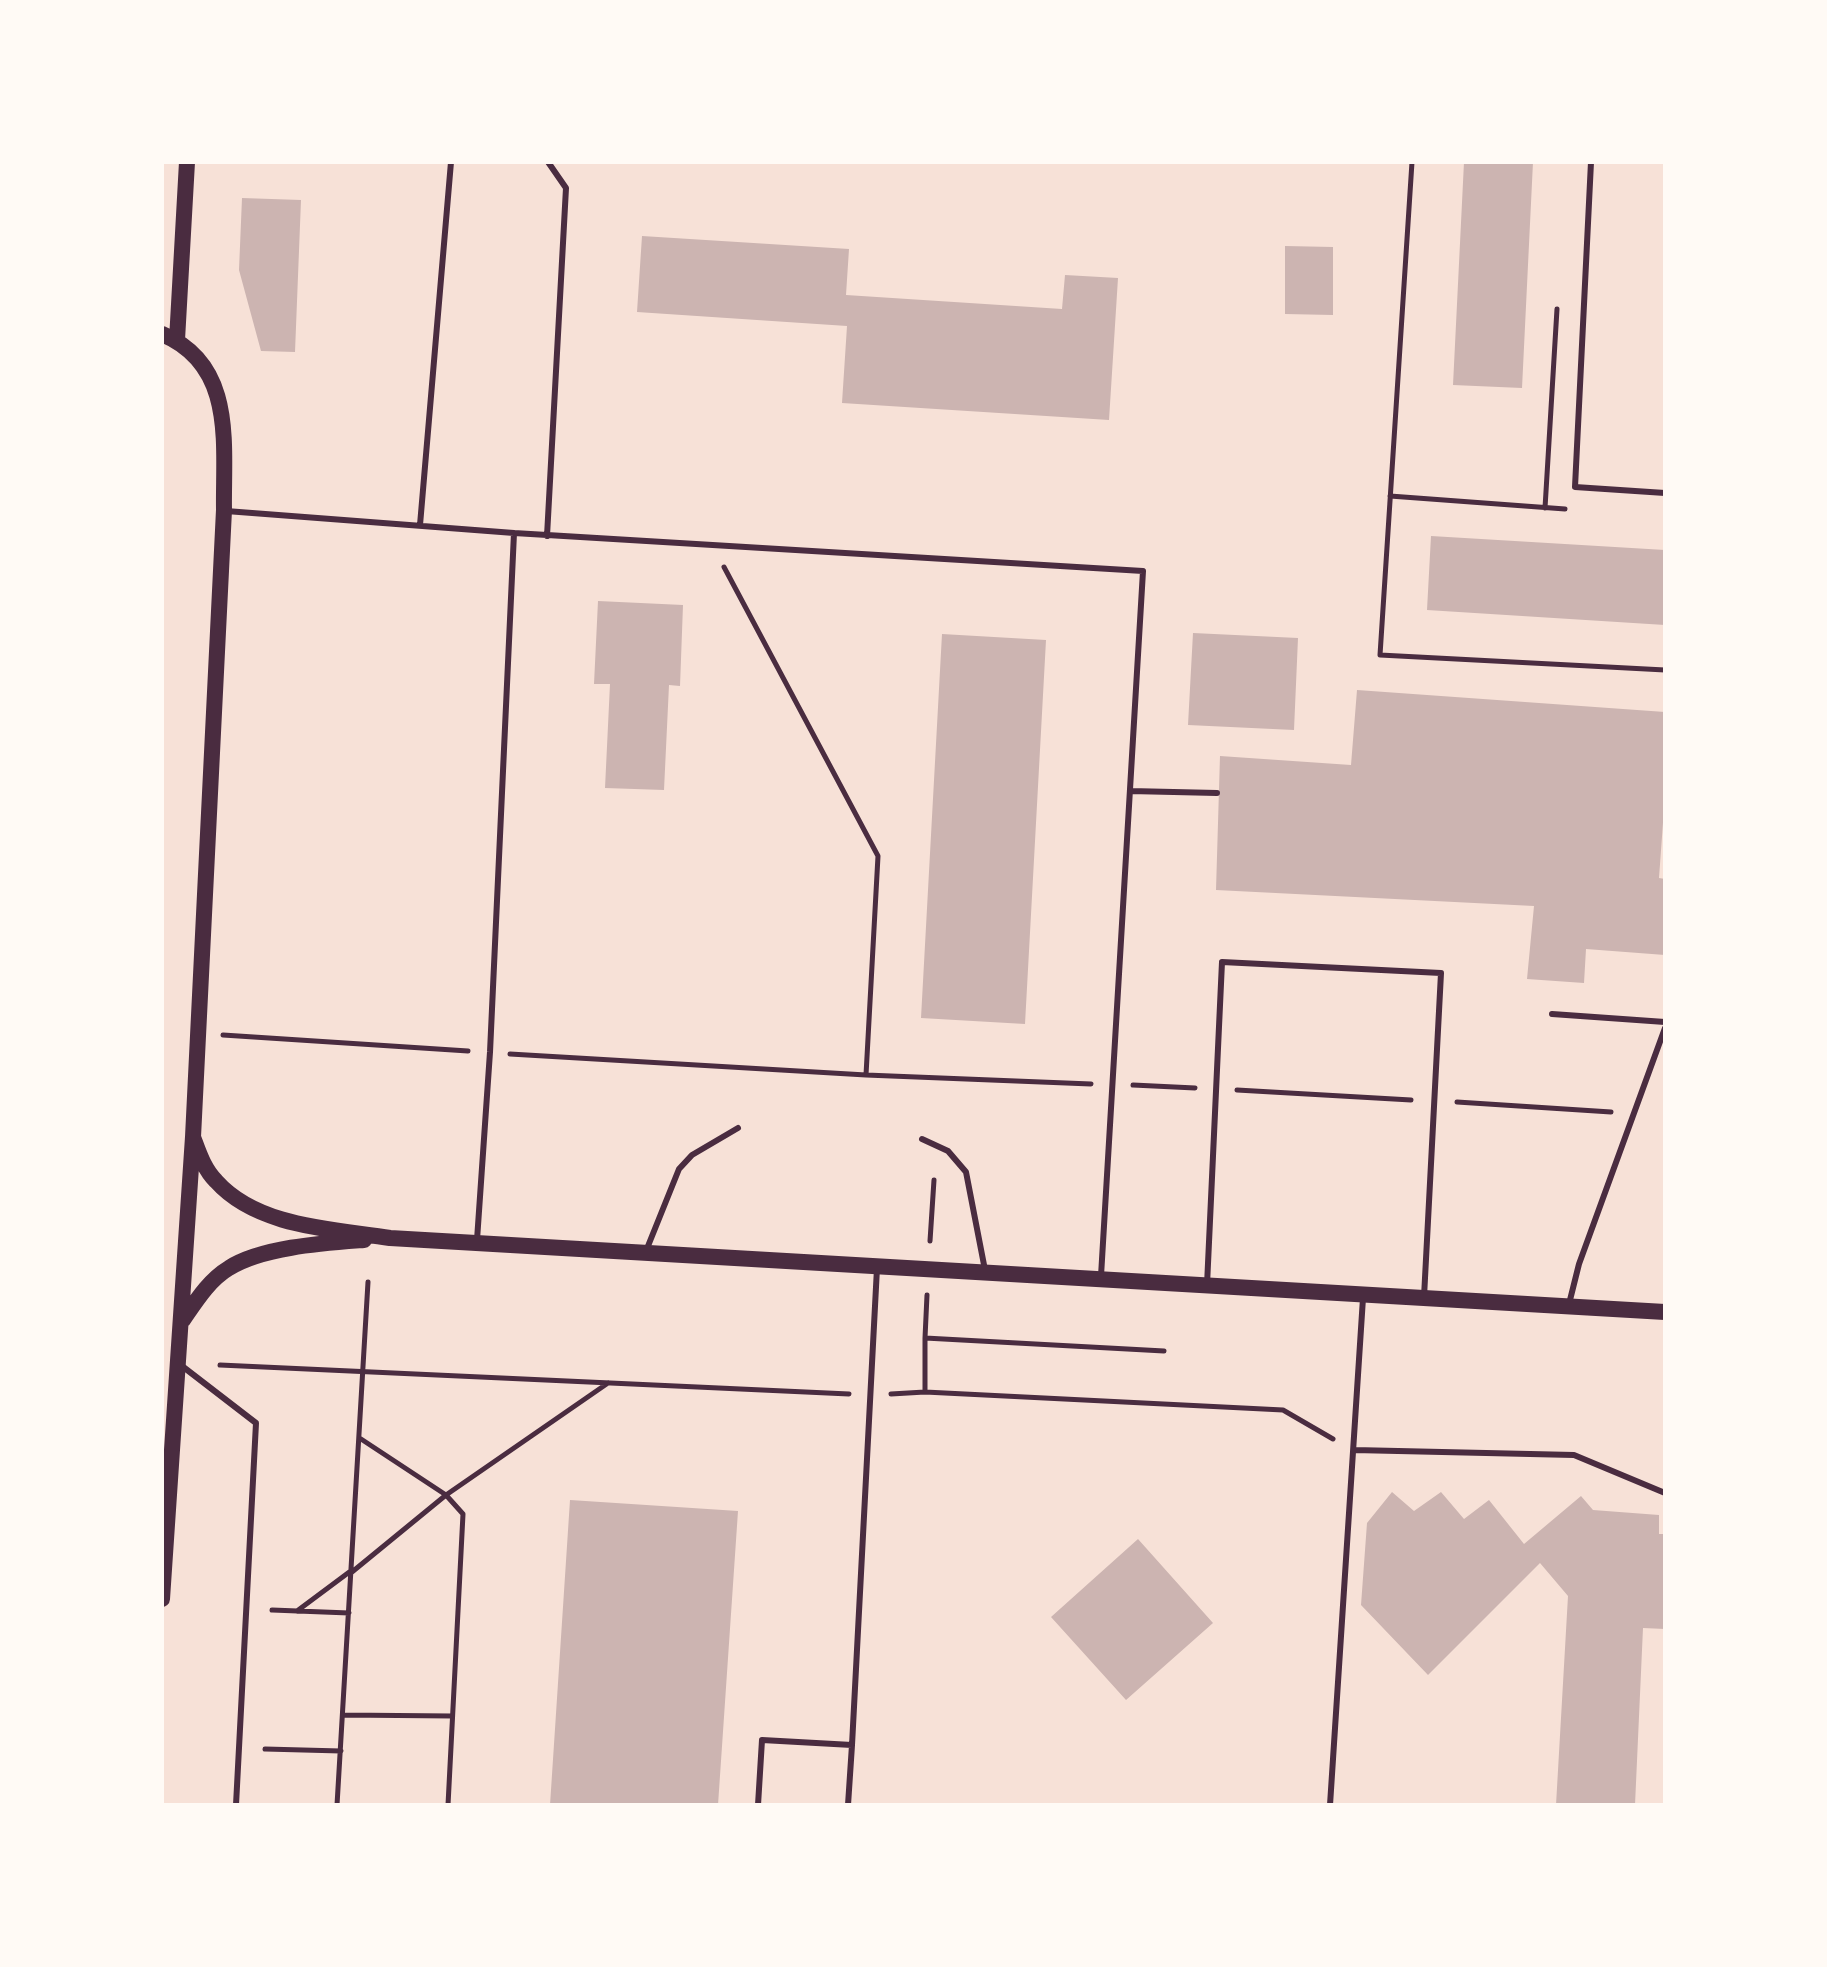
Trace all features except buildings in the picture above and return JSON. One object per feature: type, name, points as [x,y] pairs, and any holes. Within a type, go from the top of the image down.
[{"type":"main road","points":[[162,1599],[193,1137],[224,510],[223,419],[214,385],[198,356],[170,337],[187,162]]},
{"type":"main road","points":[[193,1137],[201,1160],[215,1181],[242,1204],[313,1226],[390,1238],[1665,1312]]},
{"type":"main road","points":[[181,1323],[203,1291],[229,1268],[290,1249],[390,1238]]},
{"type":"lane","points":[[420,525],[451,162]]},
{"type":"lane","points":[[547,536],[566,188],[548,162]]},
{"type":"lane","points":[[1591,162],[1575,487],[1665,493]]},
{"type":"lane","points":[[224,510],[547,536],[1143,571],[1101,1279]]},
{"type":"lane","points":[[477,1243],[490,1052],[514,533]]},
{"type":"lane","points":[[1130,791],[1217,793]]},
{"type":"lane","points":[[1207,1285],[1222,962],[1441,973],[1424,1297]]},
{"type":"lane","points":[[1552,1014],[1665,1025],[1579,1264],[1569,1306]]},
{"type":"lane","points":[[645,1253],[679,1169],[692,1155],[738,1128]]},
{"type":"lane","points":[[922,1139],[948,1151],[966,1172],[985,1272]]},
{"type":"lane","points":[[848,1805],[877,1266]]},
{"type":"lane","points":[[1330,1805],[1363,1294]]},
{"type":"lane","points":[[179,1364],[256,1423],[236,1805]]},
{"type":"lane","points":[[1354,1450],[1574,1455],[1665,1493]]},
{"type":"lane","points":[[758,1805],[762,1740],[852,1745]]},
{"type":"path","points":[[1412,162],[1380,655],[1665,670]]},
{"type":"path","points":[[1545,508],[1558,303]]},
{"type":"path","points":[[1390,496],[1575,510]]},
{"type":"path","points":[[712,545],[878,856],[866,1075]]},
{"type":"path","points":[[198,1033],[866,1075],[1216,1089],[1621,1113]]},
{"type":"path","points":[[337,1805],[368,1282]]},
{"type":"path","points":[[925,1392],[925,1338],[1164,1351]]},
{"type":"path","points":[[179,1364],[869,1395],[925,1392],[1283,1410],[1354,1450]]},
{"type":"path","points":[[296,1611],[352,1571],[446,1495],[609,1382]]},
{"type":"path","points":[[360,1438],[446,1495],[463,1514],[448,1805]]},
{"type":"path","points":[[272,1610],[349,1613]]},
{"type":"path","points":[[343,1715],[452,1716]]},
{"type":"path","points":[[265,1749],[341,1751]]}]
